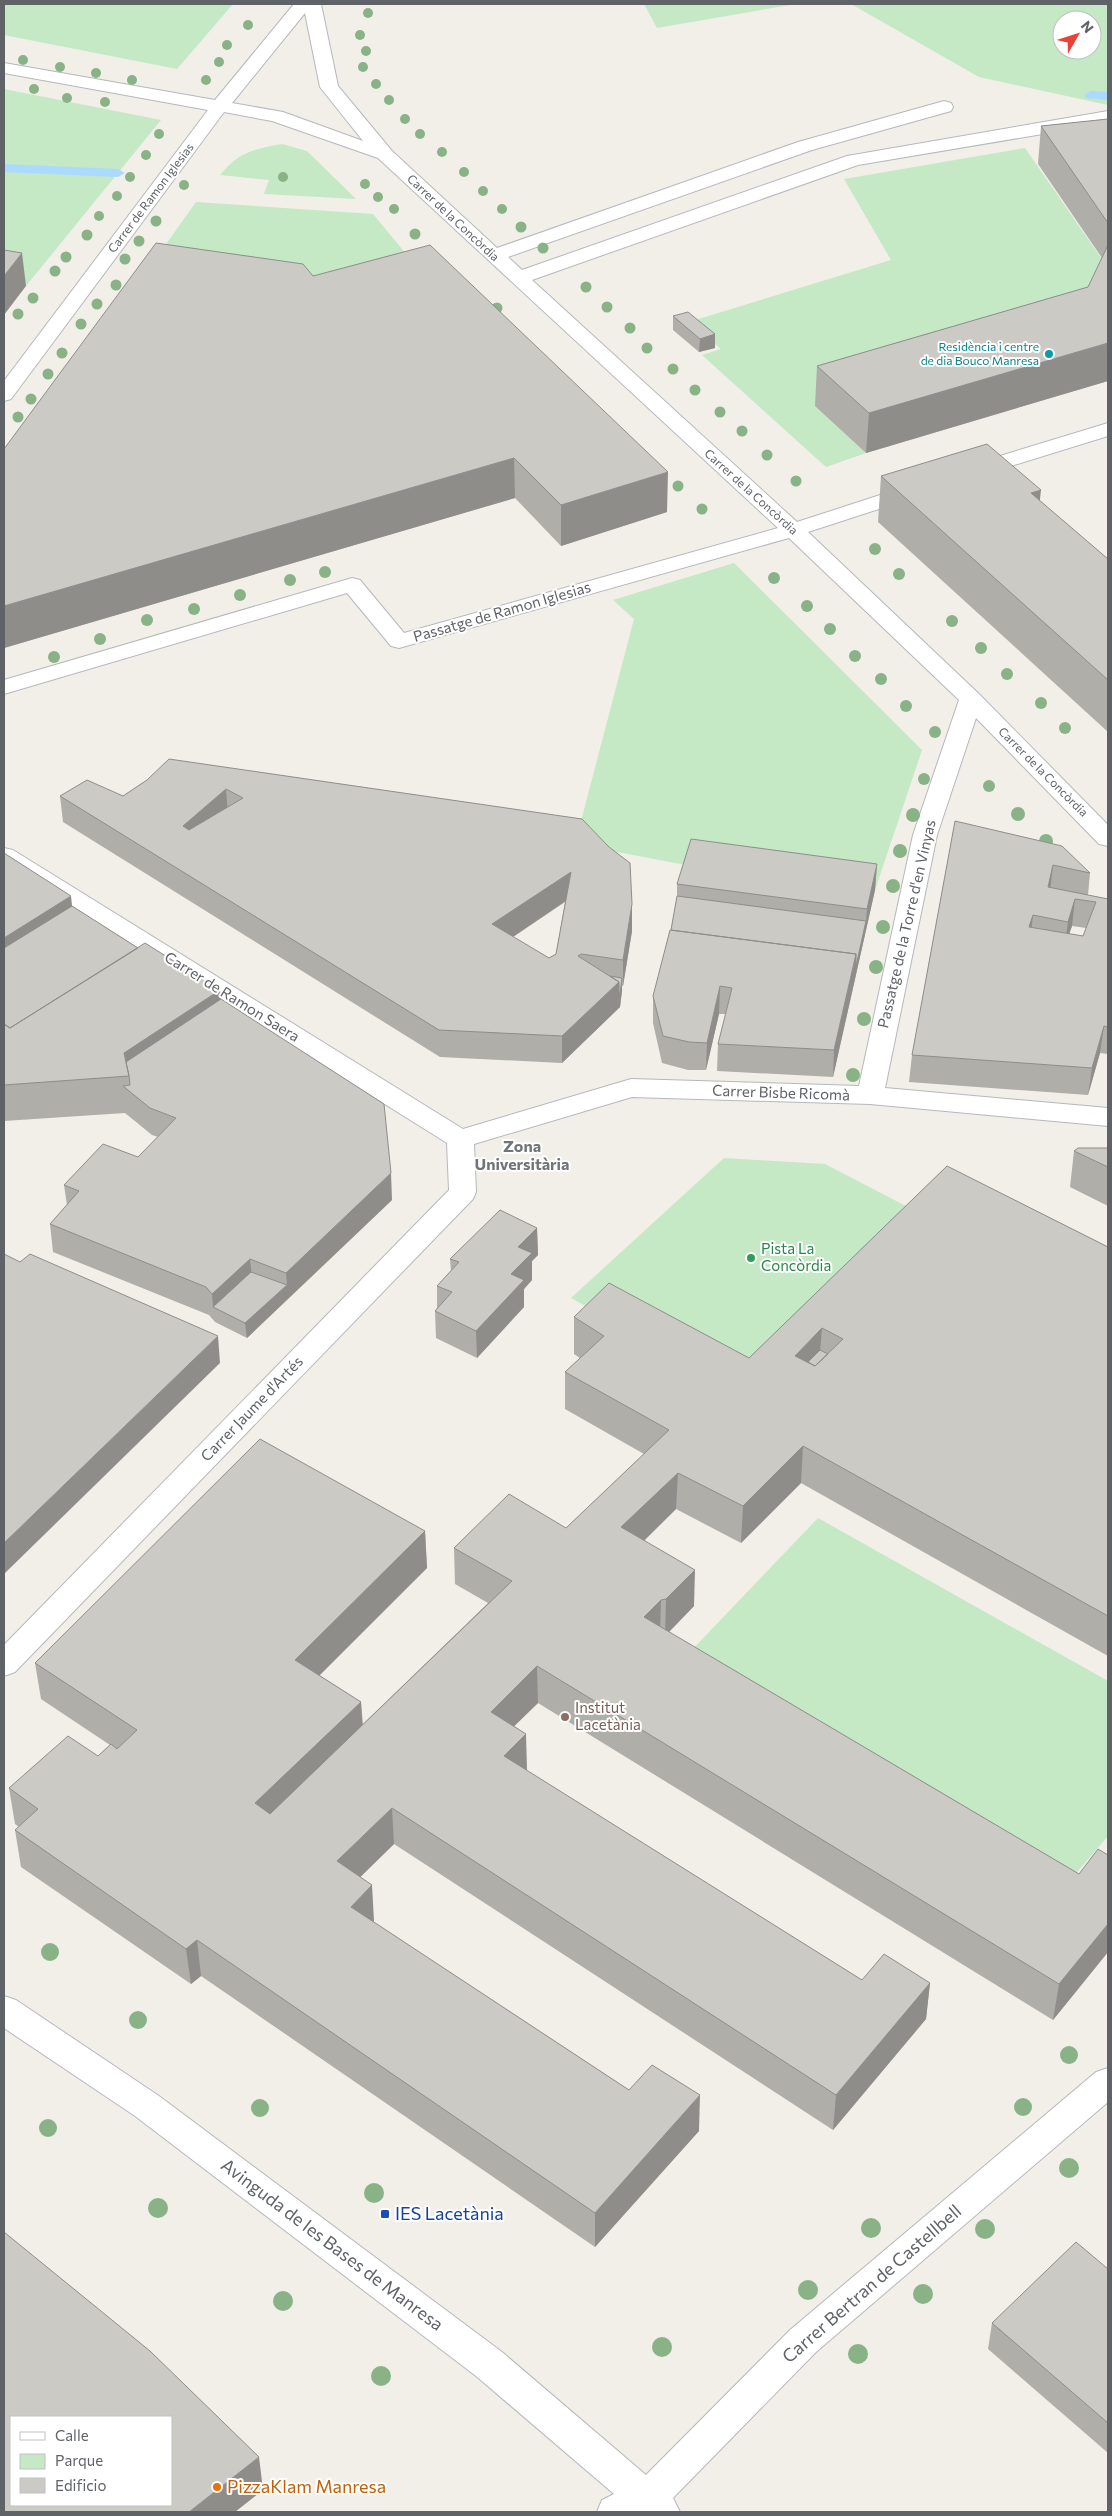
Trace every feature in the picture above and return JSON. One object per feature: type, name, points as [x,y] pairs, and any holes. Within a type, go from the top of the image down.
[{"type":"street","name":"Carrer de Ramon Iglesias","points":[[4,396],[219,106],[303,4]]},
{"type":"street","name":"Carrer de la Concòrdia","points":[[312,4],[329,87],[385,155],[793,530],[971,699],[1108,839]]},
{"type":"street","name":"Carrer de la Concòrdia","points":[[4,68],[276,116],[385,155]]},
{"type":"street","points":[[494,256],[672,191],[805,146],[944,107]]},
{"type":"street","points":[[518,278],[854,160],[1108,117]]},
{"type":"street","points":[[793,530],[1108,429]]},
{"type":"street","name":"Passatge de Ramon Iglesias","points":[[4,687],[352,585],[399,641],[793,530]]},
{"type":"street","name":"Passatge de la Torre d'en Vinyas","points":[[870,1095],[925,835],[971,699]]},
{"type":"street","name":"Carrer de Ramon Saera","points":[[4,855],[460,1138]]},
{"type":"street","name":"Carrer Bisbe Ricomà","points":[[460,1138],[631,1088],[870,1095],[1108,1117]]},
{"type":"street","name":"Carrer Jaume d'Artés","points":[[4,1664],[463,1192],[460,1138]]},
{"type":"street","name":"Avinguda de les Bases de Manresa","points":[[4,2010],[147,2106],[481,2358],[656,2509]]},
{"type":"street","name":"Carrer Bertran de Castellbell","points":[[656,2509],[803,2341],[1108,2082]]},
{"type":"street","points":[[615,2512],[656,2509]]},
{"type":"green space","points":[[4,4],[233,4],[177,69],[4,35]]},
{"type":"green space","points":[[644,4],[796,4],[657,28]]},
{"type":"green space","points":[[851,4],[1108,4],[1108,105],[979,77]]},
{"type":"green space","points":[[4,89],[161,120],[26,286],[4,283]]},
{"type":"green space","points":[[282,144],[307,151],[356,199],[264,194],[269,180],[220,175],[240,156],[262,148]]},
{"type":"green space","points":[[1025,148],[1108,268],[1084,326],[815,405],[866,453],[826,467],[702,355],[721,349],[689,322],[891,260],[844,179]]},
{"type":"green space","points":[[196,202],[373,214],[431,284],[142,278]]},
{"type":"green space","points":[[734,563],[922,750],[875,890],[691,866],[575,844],[634,619],[613,600]]},
{"type":"green space","name":"Pista La Concòrdia","points":[[724,1158],[825,1164],[929,1218],[747,1394],[571,1298]]},
{"type":"green space","points":[[818,1518],[1108,1681],[1108,1836],[1072,1878],[689,1653]]},
{"type":"building","points":[[1108,119],[1108,223],[1041,126]]},
{"type":"building","points":[[156,243],[303,264],[313,276],[430,245],[668,472],[561,505],[514,458],[4,606],[4,449]]},
{"type":"building","points":[[1108,245],[1108,343],[869,413],[817,366],[1088,287]]},
{"type":"building","points":[[4,250],[22,253],[4,276]]},
{"type":"building","points":[[688,312],[715,334],[700,339],[673,316]]},
{"type":"building","points":[[987,444],[1041,490],[1031,493],[1108,559],[1108,680],[881,476]]},
{"type":"building","points":[[169,759],[582,819],[609,847],[630,863],[632,904],[623,960],[581,954],[578,956],[619,982],[562,1036],[439,1030],[60,796],[87,780],[123,796],[147,780]],"holes":[[[226,789],[243,798],[189,830],[183,826]],[[571,872],[556,954],[549,958],[492,924]]]},
{"type":"building","points":[[955,821],[1062,846],[1090,873],[1053,865],[1048,887],[1108,899],[1108,1027],[1104,1026],[1092,1068],[912,1055]],"holes":[[[1075,899],[1096,902],[1083,936],[1029,927],[1033,915],[1068,922]]]},
{"type":"building","points":[[691,839],[877,864],[867,909],[677,884]]},
{"type":"building","points":[[4,853],[71,896],[4,938]]},
{"type":"building","points":[[677,896],[866,921],[856,966],[856,954],[671,930]]},
{"type":"building","points":[[72,906],[138,948],[10,1028],[4,1024],[4,948]]},
{"type":"building","points":[[670,930],[856,954],[834,1050],[718,1044],[732,988],[720,986],[707,1043],[689,1042],[663,1036],[653,996]]},
{"type":"building","points":[[145,943],[220,990],[124,1053],[129,1076],[4,1085],[4,1024],[10,1028]]},
{"type":"building","points":[[610,976],[622,978],[619,994],[619,982]]},
{"type":"building","points":[[221,999],[384,1104],[391,1173],[286,1273],[250,1259],[212,1294],[206,1287],[50,1224],[79,1191],[64,1185],[103,1144],[138,1157],[176,1118],[150,1108],[123,1086],[130,1085],[126,1062]]},
{"type":"building","points":[[1078,1148],[1108,1148],[1108,1167],[1074,1151]]},
{"type":"building","points":[[947,1166],[1108,1247],[1108,1616],[803,1446],[743,1506],[678,1473],[621,1527],[695,1570],[666,1599],[661,1600],[644,1617],[1079,1874],[1098,1849],[1108,1855],[1108,1924],[1059,1984],[537,1666],[491,1712],[526,1734],[504,1756],[862,1980],[884,1954],[930,1983],[836,2095],[392,1808],[337,1861],[372,1885],[351,1907],[629,2090],[652,2065],[700,2095],[595,2213],[197,1940],[186,1949],[15,1830],[38,1809],[9,1788],[68,1736],[98,1756],[111,1744],[117,1749],[137,1730],[35,1663],[260,1439],[425,1531],[295,1660],[361,1702],[255,1803],[270,1814],[512,1581],[454,1548],[509,1494],[566,1528],[669,1430],[565,1372],[604,1336],[574,1317],[609,1283],[749,1358]],"holes":[[[822,1328],[843,1339],[815,1366],[795,1356]]]},
{"type":"building","points":[[500,1210],[537,1228],[518,1247],[532,1253],[511,1274],[524,1280],[476,1331],[435,1311],[452,1292],[437,1286],[459,1262],[450,1259]]},
{"type":"building","points":[[4,1254],[20,1262],[30,1254],[218,1336],[4,1543]]},
{"type":"building","points":[[251,1272],[287,1285],[245,1323],[213,1307]]},
{"type":"building","points":[[820,1350],[828,1354],[815,1366],[808,1362]]},
{"type":"building","points":[[4,2232],[150,2351],[259,2457],[189,2512],[4,2512]]},
{"type":"building","points":[[1076,2242],[1108,2269],[1108,2423],[992,2323]]},
{"type":"waterway","points":[[1091,95],[1108,96]]},
{"type":"waterway","points":[[4,168],[118,173]]},
{"type":"place","name":"Residència i centre de dia Bouco Manresa","points":[[1049,354]]},
{"type":"place","name":"Pista La Concòrdia","points":[[751,1258]]},
{"type":"place","name":"Institut Lacetània","points":[[565,1717]]},
{"type":"place","name":"IES Lacetània","points":[[385,2214]]},
{"type":"place","name":"PizzaKlam Manresa","points":[[217,2487]]},
{"type":"district","name":"Zona Universitària","points":[[522,1155]]}]
